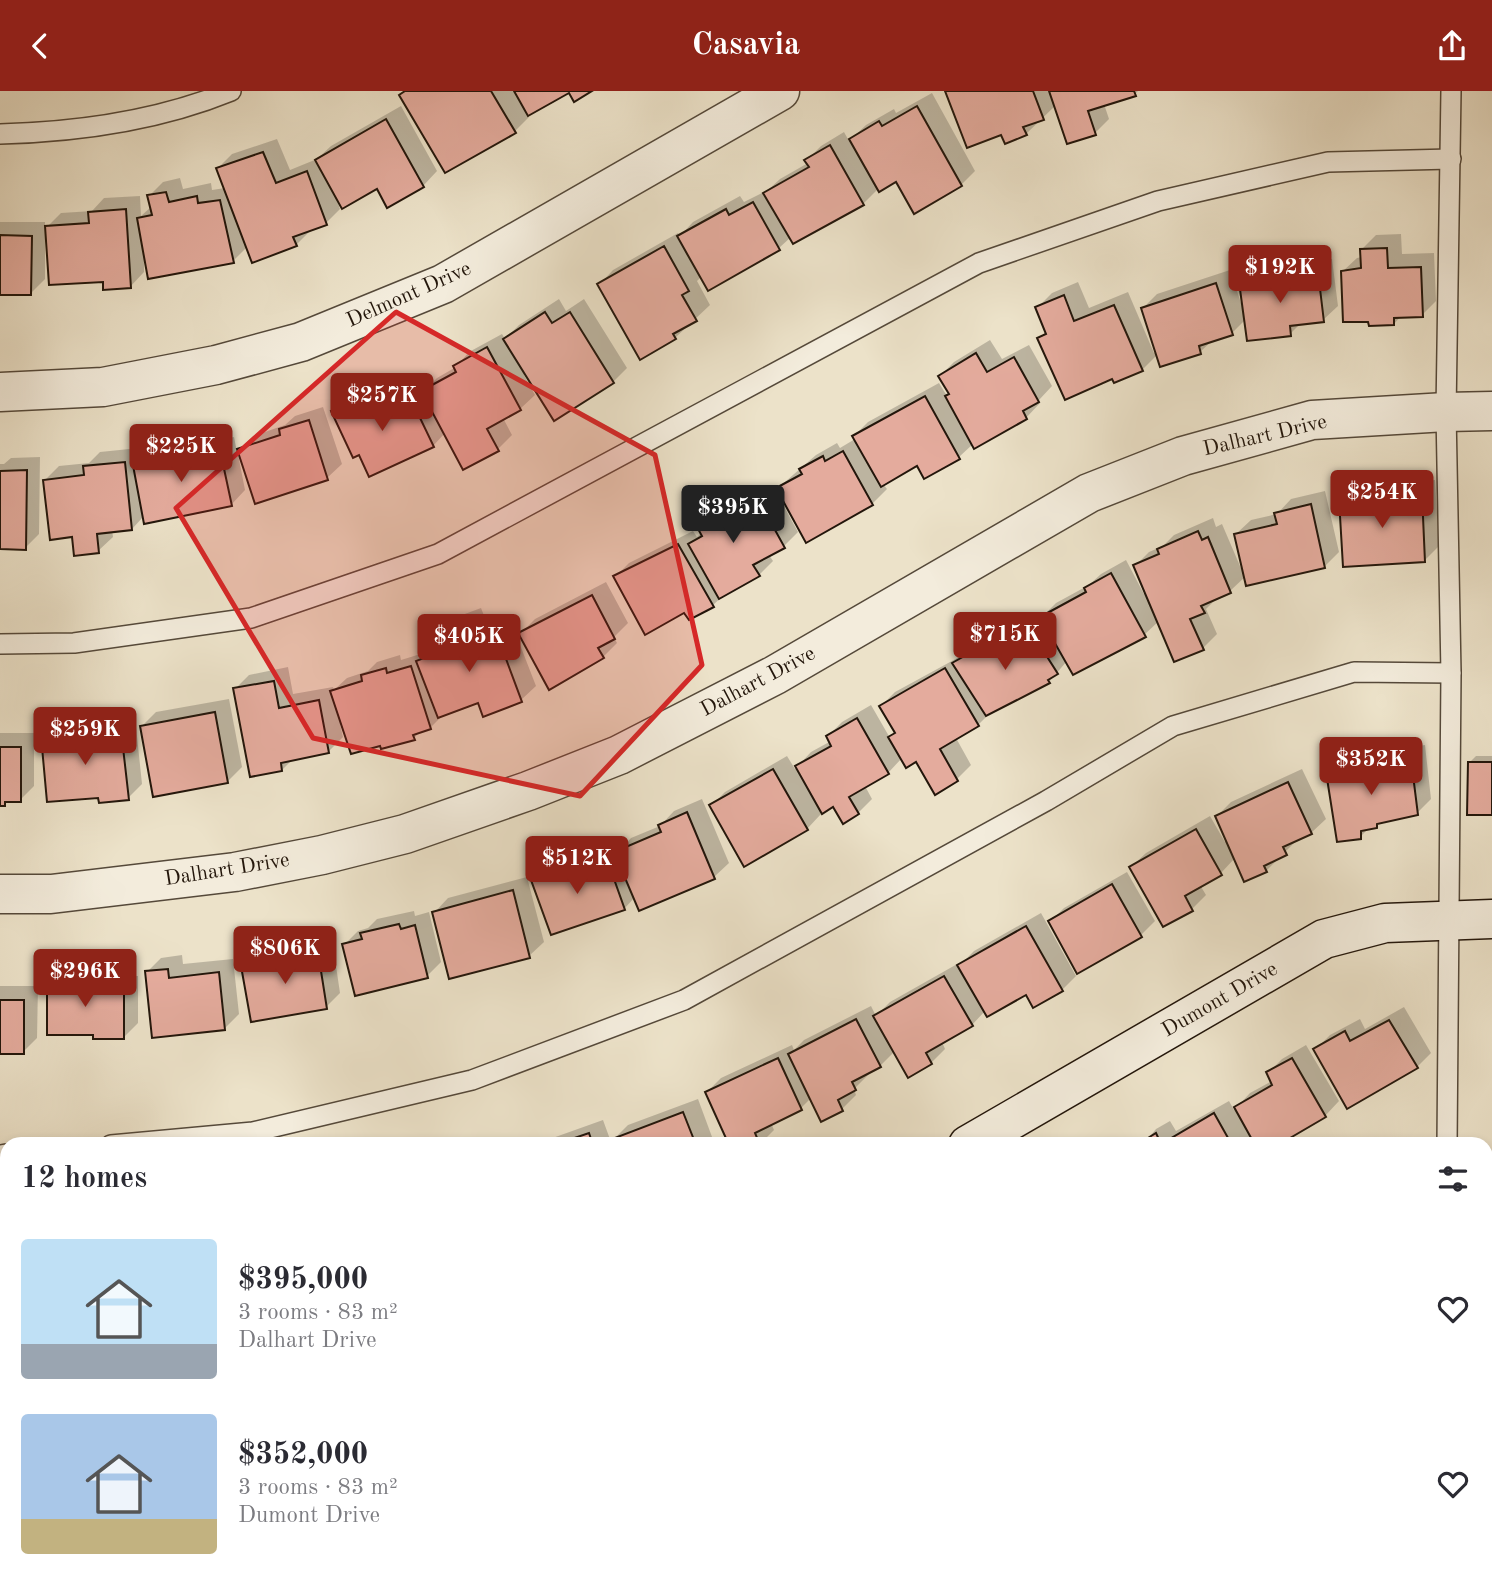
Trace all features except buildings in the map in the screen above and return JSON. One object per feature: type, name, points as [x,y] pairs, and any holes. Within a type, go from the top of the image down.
[{"type":"street","name":"Delmont Drive","points":[[0,392],[103,387],[216,365],[301,342],[443,284],[780,91]]},
{"type":"street","name":"Dalhart Drive","points":[[0,894],[51,894],[235,872],[323,855],[405,834],[528,791],[619,755],[775,675],[1089,493],[1183,456],[1312,420],[1492,411]]},
{"type":"street","name":"Dumont Drive","points":[[982,1137],[1324,939],[1385,923],[1492,919]]},
{"type":"lane","points":[[0,134],[104,124],[195,106],[231,91]]},
{"type":"lane","points":[[1447,1137],[1451,673],[1446,412],[1451,91]]},
{"type":"lane","points":[[0,644],[74,643],[251,618],[439,554],[979,263],[1158,201],[1328,162],[1451,159]]},
{"type":"lane","points":[[198,1137],[253,1132],[472,1080],[684,1000],[1046,801],[1173,726],[1354,672],[1451,673]]},
{"type":"highlighted area","points":[[396,312],[655,455],[702,665],[580,796],[313,738],[176,508]]}]
